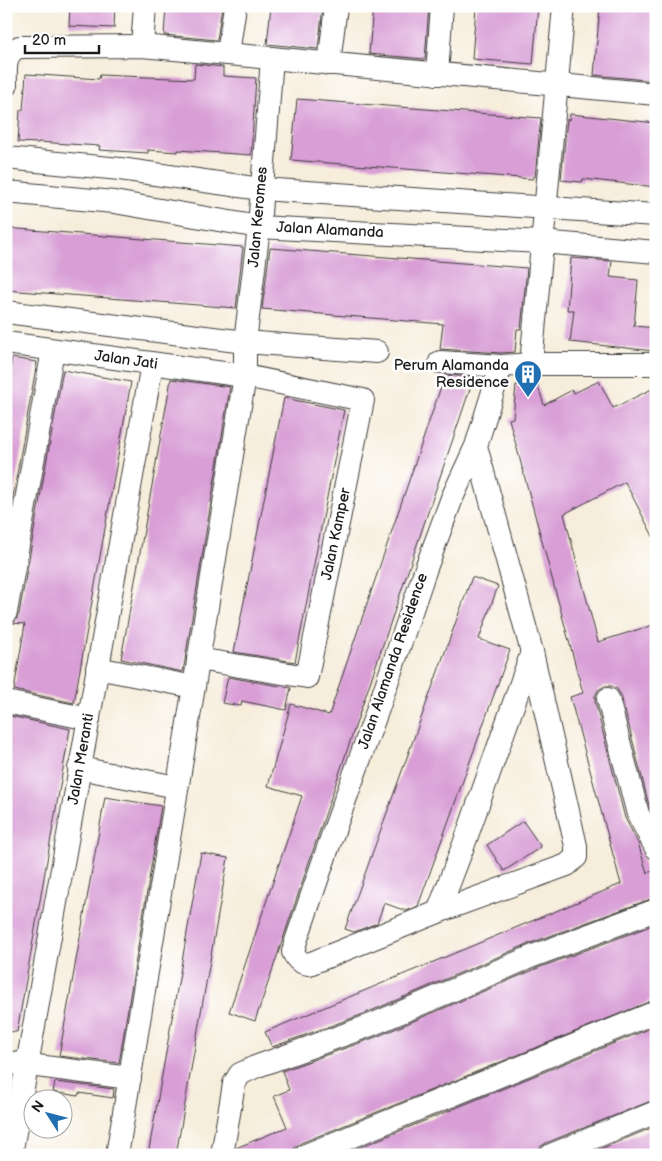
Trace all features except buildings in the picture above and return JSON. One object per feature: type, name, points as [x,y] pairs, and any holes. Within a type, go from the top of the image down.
[{"type":"street","points":[[142,46],[145,6]]},
{"type":"street","points":[[228,54],[234,6]]},
{"type":"street","points":[[329,64],[336,6]]},
{"type":"street","points":[[437,74],[442,6]]},
{"type":"street","points":[[531,364],[564,6]]},
{"type":"street","points":[[6,86],[6,62],[13,50],[19,47],[142,46],[656,94]]},
{"type":"street","name":"Jalan Keromes","points":[[117,1155],[245,376],[245,342],[259,227],[272,58]]},
{"type":"street","points":[[6,158],[120,169],[261,189],[656,215]]},
{"type":"street","points":[[114,202],[120,169]]},
{"type":"street","name":"Jalan Alamanda","points":[[6,192],[114,202],[259,227],[542,242],[656,252]]},
{"type":"street","points":[[6,312],[245,342],[376,352]]},
{"type":"street","name":"Jalan Jati","points":[[6,343],[245,376]]},
{"type":"street","points":[[6,612],[53,350]]},
{"type":"street","points":[[440,362],[501,366],[531,364],[656,364]]},
{"type":"street","name":"Jalan Meranti","points":[[11,1155],[17,1063],[80,768],[152,364]]},
{"type":"street","name":"Jalan Alamanda Residence","points":[[438,912],[309,964],[301,963],[293,952],[426,568],[452,498],[476,446],[501,366]]},
{"type":"street","name":"Jalan Kamper","points":[[198,659],[307,677],[360,420],[363,400],[245,376]]},
{"type":"street","points":[[438,912],[567,865],[576,857],[576,846],[532,652],[476,446]]},
{"type":"street","points":[[438,912],[532,652]]},
{"type":"street","points":[[97,668],[194,687]]},
{"type":"street","points":[[608,699],[638,814],[656,848]]},
{"type":"street","points":[[6,702],[88,719]]},
{"type":"street","points":[[80,768],[177,787]]},
{"type":"street","points":[[222,1155],[234,1084],[240,1074],[371,1025],[533,956],[656,910]]},
{"type":"street","points":[[306,1155],[656,1012]]},
{"type":"street","points":[[17,1063],[130,1078]]},
{"type":"street","points":[[551,1155],[656,1112]]},
{"type":"place","name":"Perum Alamanda Residence","points":[[528,398]]}]
